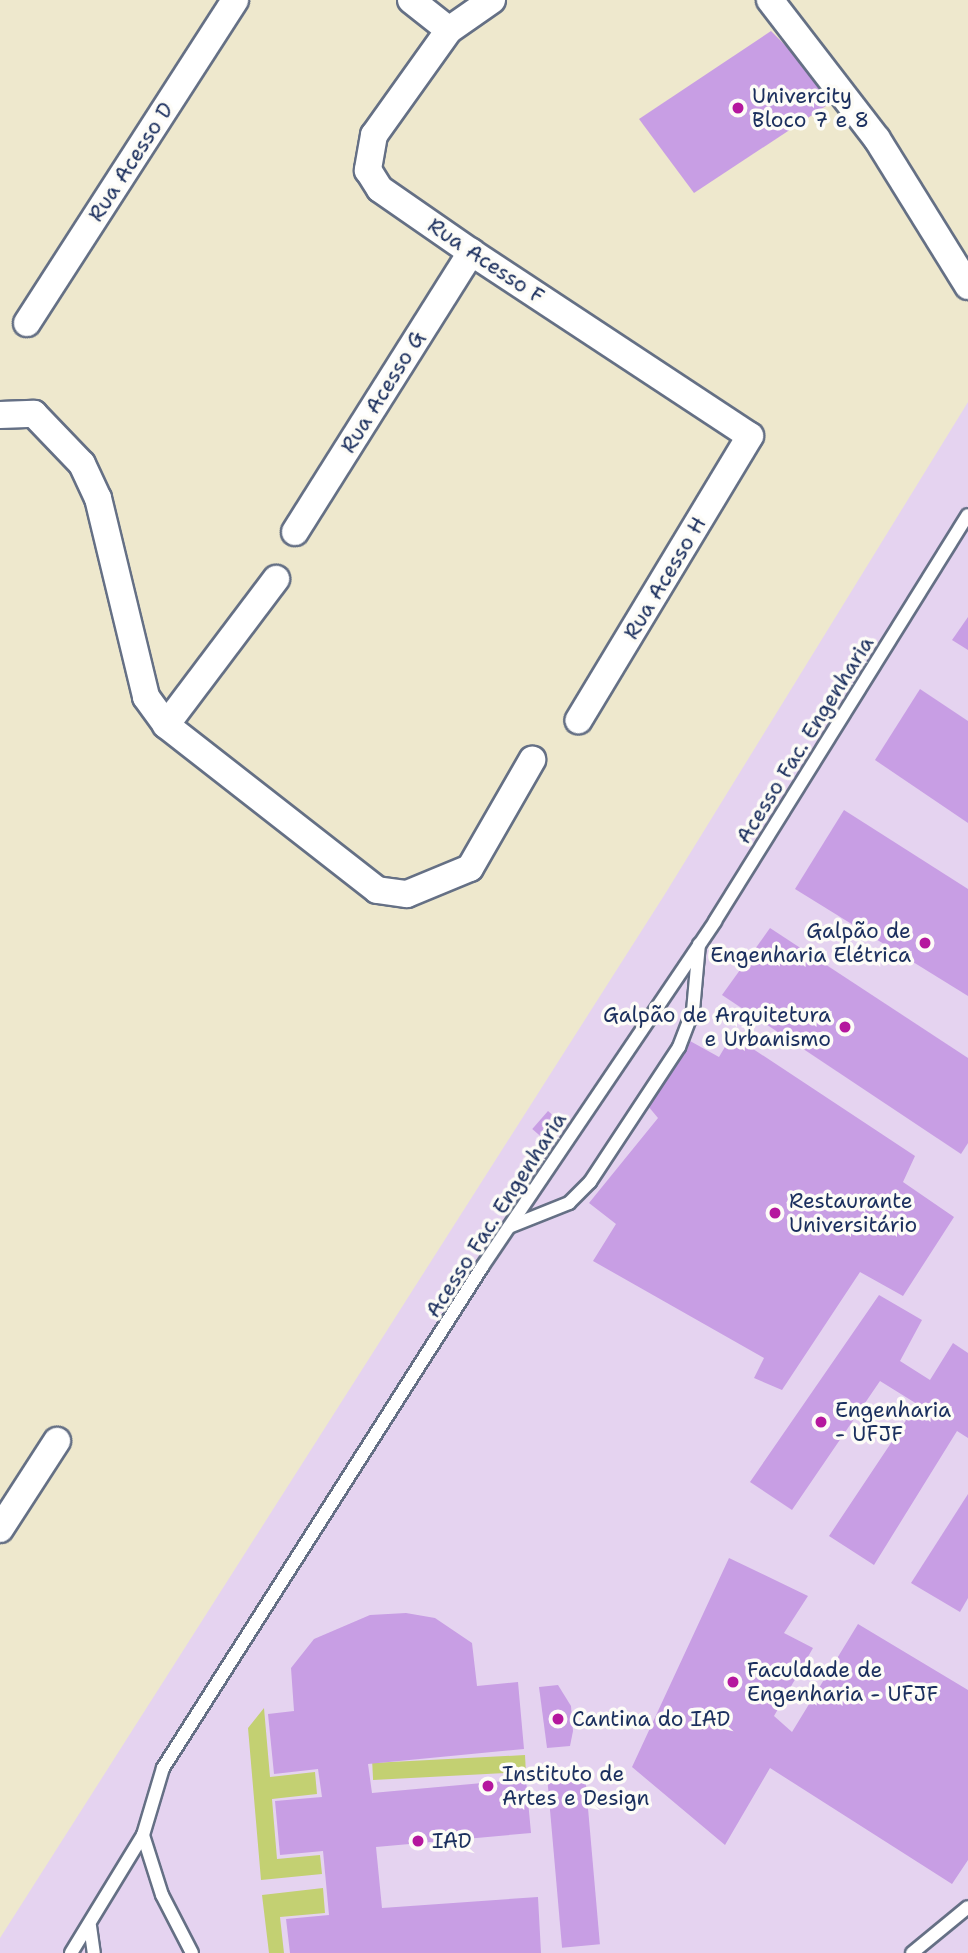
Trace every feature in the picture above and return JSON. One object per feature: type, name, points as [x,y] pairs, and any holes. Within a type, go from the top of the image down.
[{"type":"street","name":"Rua Acesso D","points":[[27,323],[236,0]]},
{"type":"street","points":[[411,0],[449,30],[492,0]]},
{"type":"street","points":[[770,0],[877,139],[968,286]]},
{"type":"street","name":"Rua Acesso F","points":[[449,30],[366,154],[380,189],[750,436]]},
{"type":"street","name":"Rua Acesso G","points":[[295,531],[471,252]]},
{"type":"street","points":[[0,415],[34,414],[82,464],[98,498],[146,696],[166,724],[377,890],[407,894],[470,868],[532,760]]},
{"type":"street","name":"Rua Acesso H","points":[[579,720],[750,436]]},
{"type":"street","points":[[166,724],[276,579]]},
{"type":"street","points":[[0,1529],[57,1441]]},
{"type":"lane","name":"Acesso Fac. Engenharia","points":[[71,1953],[144,1835],[163,1768],[509,1227],[699,944],[968,515]]},
{"type":"lane","points":[[509,1227],[569,1203],[590,1182],[679,1047],[693,1011],[699,944]]},
{"type":"lane","points":[[144,1835],[162,1895],[192,1953]]},
{"type":"lane","points":[[912,1953],[968,1907]]},
{"type":"lane","points":[[90,1926],[94,1953]]},
{"type":"shaded area","points":[[968,402],[968,1953],[0,1953],[0,1938],[665,894]]},
{"type":"green space","points":[[264,1708],[270,1777],[315,1772],[317,1794],[272,1799],[277,1859],[320,1855],[322,1874],[261,1880],[248,1728]]},
{"type":"green space","points":[[525,1755],[526,1772],[373,1780],[372,1763]]},
{"type":"green space","points":[[323,1888],[325,1913],[280,1917],[284,1953],[269,1953],[262,1895]]},
{"type":"building","name":"Univercity Bloco 7 e 8","points":[[771,31],[838,98],[694,193],[639,119]]},
{"type":"building","points":[[968,617],[968,650],[952,640]]},
{"type":"building","points":[[920,689],[968,721],[968,823],[875,760]]},
{"type":"building","name":"Galpão de Engenharia Elétrica","points":[[844,810],[968,889],[968,996],[795,889]]},
{"type":"building","name":"Galpão de Arquitetura e Urbanismo","points":[[770,928],[968,1058],[968,1143],[961,1154],[722,995]]},
{"type":"building","name":"Restaurante Universitário","points":[[732,1035],[915,1156],[903,1182],[954,1217],[903,1296],[860,1272],[782,1390],[754,1378],[764,1358],[593,1261],[616,1224],[589,1203],[658,1118],[648,1106],[690,1041],[719,1057]]},
{"type":"building","points":[[548,1111],[556,1118],[541,1136],[532,1129]]},
{"type":"building","name":"Engenharia - UFJF","points":[[879,1295],[922,1320],[900,1361],[930,1380],[953,1343],[968,1353],[968,1438],[957,1431],[874,1565],[829,1536],[917,1404],[880,1381],[792,1510],[750,1482]]},
{"type":"building","name":"Engenharia - UFJF","points":[[968,1494],[968,1598],[960,1612],[911,1583]]},
{"type":"building","points":[[729,1558],[808,1596],[784,1633],[813,1648],[774,1716],[792,1732],[858,1624],[968,1690],[968,1860],[952,1884],[770,1768],[725,1845],[632,1767]]},
{"type":"building","name":"Instituto de Artes e Design","points":[[406,1613],[435,1618],[472,1643],[477,1686],[518,1682],[524,1749],[368,1764],[372,1793],[526,1779],[531,1833],[376,1847],[382,1908],[538,1897],[541,1953],[290,1953],[286,1919],[329,1915],[323,1851],[280,1855],[275,1801],[322,1797],[318,1769],[274,1774],[268,1714],[294,1711],[291,1668],[314,1639],[370,1615]]},
{"type":"building","name":"Cantina do IAD","points":[[558,1685],[571,1706],[573,1731],[570,1746],[547,1748],[539,1687]]},
{"type":"building","points":[[585,1774],[600,1944],[562,1948],[547,1777]]},
{"type":"place","name":"Univercity Bloco 7 e 8","points":[[738,108]]},
{"type":"place","name":"Galpão de Engenharia Elétrica","points":[[925,943]]},
{"type":"place","name":"Galpão de Arquitetura e Urbanismo","points":[[845,1027]]},
{"type":"place","name":"Restaurante Universitário","points":[[775,1213]]},
{"type":"place","name":"Engenharia - UFJF","points":[[821,1422]]},
{"type":"place","name":"Faculdade de Engenharia - UFJF","points":[[733,1682]]},
{"type":"place","name":"Cantina do IAD","points":[[558,1719]]},
{"type":"place","name":"Instituto de Artes e Design","points":[[488,1786]]},
{"type":"place","name":"IAD","points":[[418,1841]]}]
